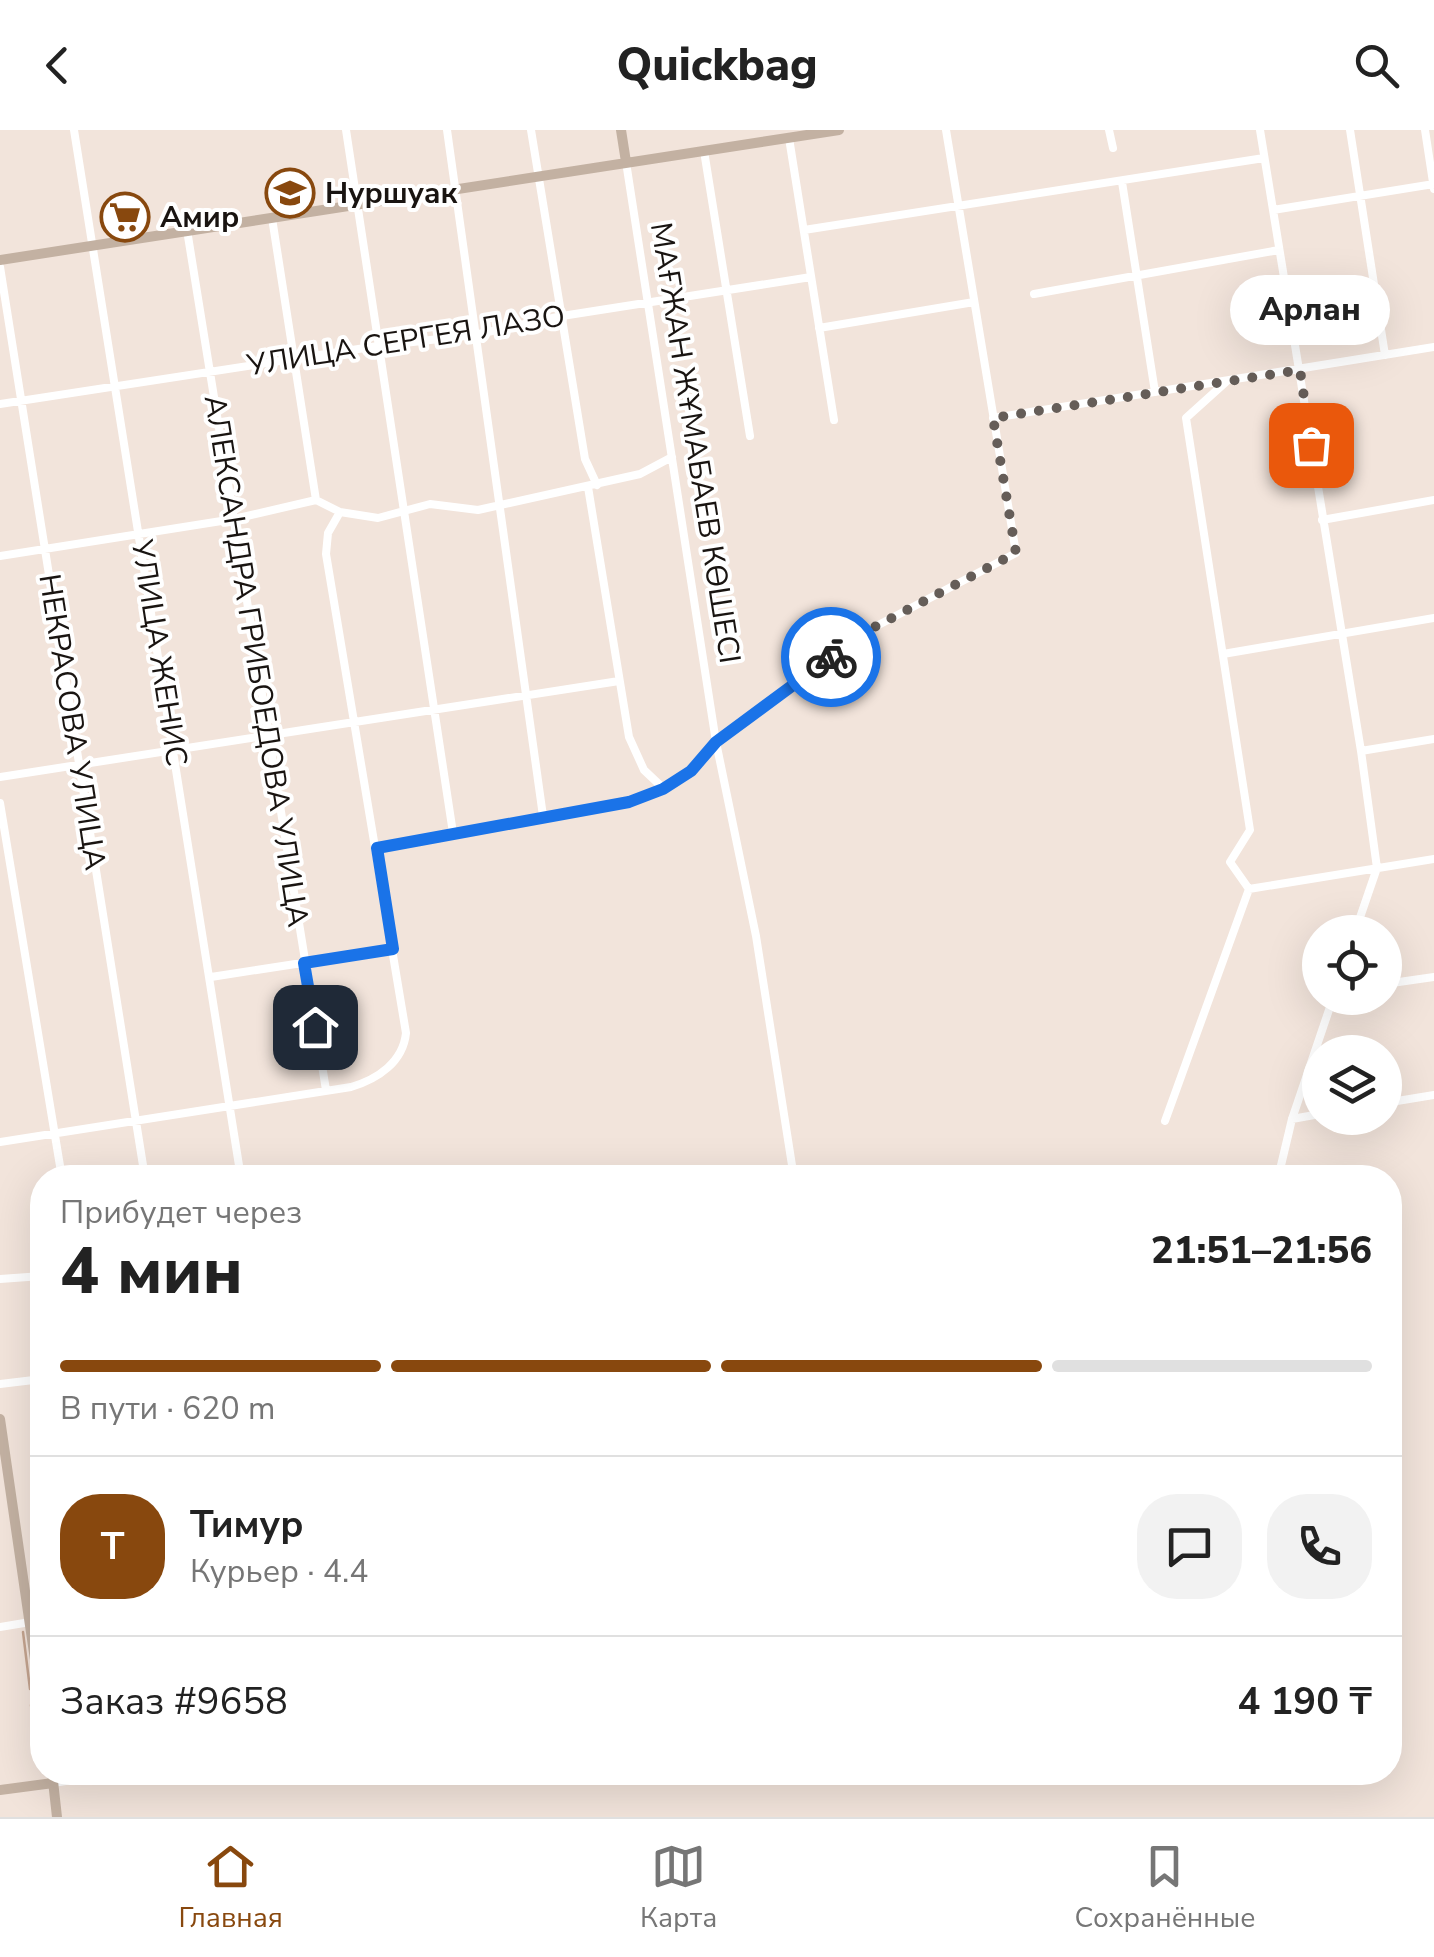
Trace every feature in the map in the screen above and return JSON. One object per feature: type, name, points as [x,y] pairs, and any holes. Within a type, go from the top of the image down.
[{"type":"street","name":"УЛИЦА ЖЕНИС","points":[[74,130],[239,1165]]},
{"type":"street","points":[[346,130],[453,833]]},
{"type":"street","points":[[448,130],[543,816]]},
{"type":"street","points":[[531,130],[630,737],[652,781],[663,789]]},
{"type":"street","name":"МАҒЖАН ЖҰМАБАЕВ КӨШЕСІ","points":[[621,130],[716,742],[756,936],[792,1165]]},
{"type":"street","points":[[0,264],[93,245],[839,130]]},
{"type":"street","points":[[377,848],[629,802],[663,789],[691,771],[716,742],[865,632],[1016,553],[946,130]]},
{"type":"street","points":[[1109,130],[1113,148]]},
{"type":"street","points":[[1260,130],[1361,751],[1376,868],[1361,915]]},
{"type":"street","points":[[1350,130],[1385,355]]},
{"type":"street","points":[[1272,210],[1434,186],[1425,130]]},
{"type":"street","points":[[789,138],[834,420]]},
{"type":"street","points":[[704,151],[750,436]]},
{"type":"street","points":[[804,230],[1264,158]]},
{"type":"street","points":[[1122,182],[1155,392]]},
{"type":"street","points":[[272,218],[316,500]]},
{"type":"street","name":"АЛЕКСАНДРА ГРИБОЕДОВА УЛИЦА","points":[[187,230],[326,1090]]},
{"type":"street","points":[[1034,294],[1279,250]]},
{"type":"street","name":"НЕКРАСОВА УЛИЦА","points":[[0,264],[143,1165]]},
{"type":"street","name":"УЛИЦА СЕРГЕЯ ЛАЗО","points":[[0,404],[474,335],[562,316],[811,277]]},
{"type":"street","points":[[820,328],[974,302]]},
{"type":"street","points":[[993,418],[1434,347]]},
{"type":"street","points":[[1227,381],[1186,418],[1250,830],[1230,862],[1249,889]]},
{"type":"street","points":[[0,556],[234,519],[316,500],[340,512],[378,518],[430,504],[478,510],[500,507],[640,474],[672,457]]},
{"type":"street","points":[[1322,520],[1434,500]]},
{"type":"street","points":[[0,1142],[369,1082],[402,1053],[406,1033],[326,554],[328,532],[340,512]]},
{"type":"street","points":[[1222,654],[1434,618]]},
{"type":"street","points":[[0,777],[619,681]]},
{"type":"street","points":[[1361,751],[1434,739]]},
{"type":"street","points":[[0,803],[60,1165]]},
{"type":"street","points":[[1249,889],[1434,859]]},
{"type":"street","points":[[1165,1121],[1249,889]]},
{"type":"street","points":[[211,978],[393,949]]},
{"type":"street","points":[[1402,982],[1434,977]]},
{"type":"street","points":[[1281,1165],[1292,1119],[1327,1015]]},
{"type":"street","points":[[1402,1101],[1434,1095]]},
{"type":"street","points":[[1292,1119],[1302,1117]]},
{"type":"street","points":[[0,1278],[30,1277]]},
{"type":"street","points":[[0,1384],[30,1380]]},
{"type":"street","points":[[0,1419],[30,1622],[0,1627]]},
{"type":"street","points":[[0,1790],[30,1783]]},
{"type":"street","points":[[53,1785],[58,1817]]},
{"type":"waterway","points":[[23,1632],[30,1689]]},
{"type":"way so far","points":[[831,657],[865,632],[1016,553],[993,418],[1300,370],[1311,445]]},
{"type":"place","name":"Нуршуак","points":[[290,193]]},
{"type":"place","name":"Амир","points":[[125,217]]},
{"type":"place","name":"Арлан","points":[[1311,445]]},
{"type":"route","points":[[315,1027],[304,963],[393,949],[377,848],[629,802],[663,789],[691,771],[716,742],[831,657]]}]
